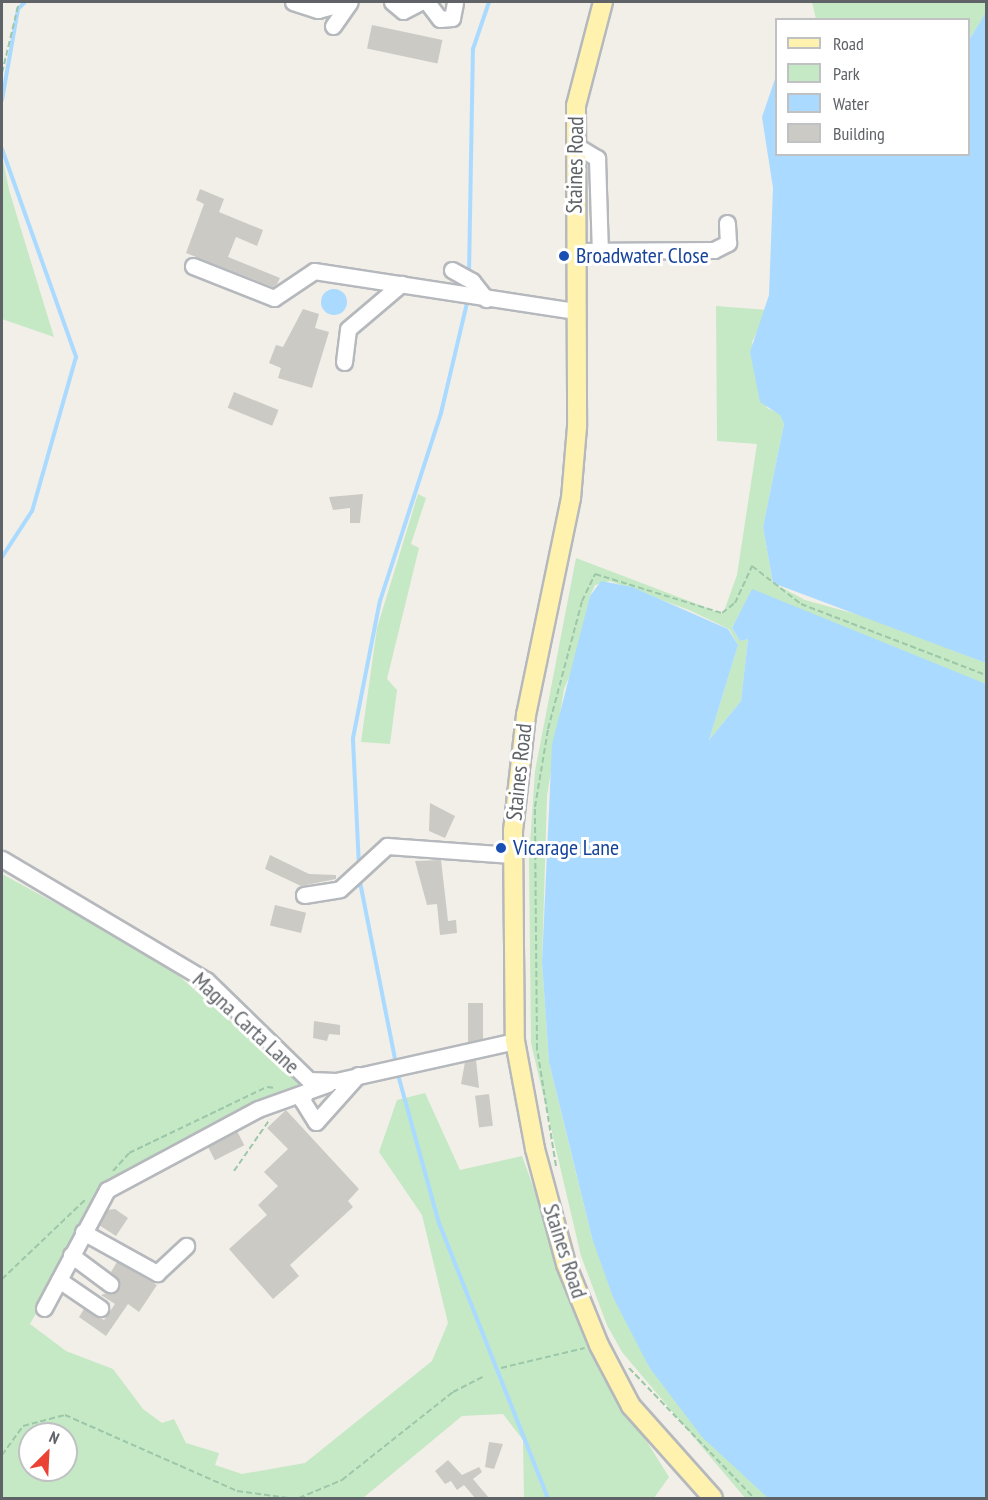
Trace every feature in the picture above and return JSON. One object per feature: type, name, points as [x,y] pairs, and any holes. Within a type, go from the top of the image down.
[{"type":"main road","name":"Staines Road","points":[[603,2],[576,106],[576,311],[571,498],[526,715],[512,855],[515,1041],[535,1149],[566,1264],[599,1345],[631,1406],[712,1498]]},
{"type":"street","points":[[292,2],[318,10],[349,2]]},
{"type":"street","points":[[333,27],[349,2]]},
{"type":"street","points":[[392,2],[403,11],[421,2]]},
{"type":"street","points":[[428,2],[440,19],[452,18],[455,2]]},
{"type":"street","points":[[575,145],[597,158],[600,250]]},
{"type":"street","points":[[575,251],[714,250],[728,243],[727,223]]},
{"type":"street","points":[[193,266],[274,298],[311,271],[576,311]]},
{"type":"street","points":[[452,270],[472,280],[486,299]]},
{"type":"street","points":[[344,362],[348,329],[401,284]]},
{"type":"street","points":[[304,896],[340,889],[387,846],[512,855]]},
{"type":"street","name":"Magna Carta Lane","points":[[2,859],[206,980],[309,1080],[336,1081],[396,1064],[515,1041]]},
{"type":"street","points":[[306,1092],[302,1100],[316,1122],[358,1075]]},
{"type":"street","points":[[44,1308],[107,1190],[132,1174],[258,1109],[336,1081]]},
{"type":"street","points":[[83,1232],[157,1273],[186,1246]]},
{"type":"street","points":[[71,1255],[110,1284]]},
{"type":"street","points":[[59,1280],[100,1308]]},
{"type":"path","points":[[2,73],[19,2]]},
{"type":"path","points":[[558,1176],[537,1049],[535,807],[548,729],[582,601],[595,574],[722,613],[735,603],[752,566],[801,604],[987,675]]},
{"type":"path","points":[[234,1171],[259,1130],[275,1115]]},
{"type":"path","points":[[501,1368],[519,1360],[599,1345]]},
{"type":"path","points":[[627,1366],[754,1498]]},
{"type":"path","points":[[299,1498],[342,1480],[453,1392],[485,1376]]},
{"type":"path","points":[[2,1455],[23,1426],[65,1415],[237,1491],[289,1498]]},
{"type":"green space","points":[[812,2],[986,2],[986,12],[970,38],[970,18],[816,18]]},
{"type":"green space","points":[[2,155],[9,190],[54,337],[2,319]]},
{"type":"green space","points":[[716,306],[768,310],[752,342],[767,408],[780,414],[784,424],[763,527],[773,583],[805,600],[870,618],[986,663],[986,684],[965,678],[752,590],[732,628],[740,641],[748,639],[741,701],[709,740],[738,645],[729,629],[689,610],[610,581],[595,585],[590,596],[579,655],[564,689],[547,796],[542,962],[549,1062],[592,1238],[649,1367],[768,1498],[745,1498],[622,1352],[607,1325],[581,1256],[531,1043],[529,859],[535,771],[576,558],[723,614],[737,575],[757,444],[717,441]]},
{"type":"green space","points":[[418,494],[426,498],[411,544],[419,548],[387,679],[397,690],[390,744],[361,742],[377,628]]},
{"type":"green space","points":[[2,874],[162,961],[305,1087],[110,1180],[30,1324],[66,1351],[113,1369],[143,1409],[162,1423],[174,1419],[186,1443],[219,1453],[215,1465],[242,1474],[305,1463],[432,1361],[448,1323],[422,1215],[379,1152],[397,1100],[425,1093],[460,1170],[522,1156],[597,1362],[669,1477],[654,1498],[524,1498],[523,1440],[503,1414],[462,1416],[363,1498],[2,1498]]},
{"type":"water","points":[[986,12],[986,663],[773,583],[763,527],[784,424],[780,415],[760,402],[750,352],[769,295],[773,188],[762,117],[775,79],[775,156],[970,156],[970,38]]},
{"type":"water","points":[[334,289],[343,293],[347,302],[343,311],[334,315],[325,311],[321,302],[325,293]]},
{"type":"water","points":[[601,581],[632,587],[728,629],[738,645],[709,740],[741,701],[748,639],[740,641],[732,628],[752,589],[986,684],[986,1498],[768,1498],[702,1437],[649,1367],[613,1297],[592,1238],[549,1062],[542,962],[552,744],[590,596]]},
{"type":"building","points":[[372,25],[442,40],[437,63],[367,48]]},
{"type":"building","points":[[200,189],[224,199],[219,212],[263,230],[257,246],[236,237],[228,257],[280,278],[277,284],[273,287],[186,253],[204,204],[196,200]]},
{"type":"building","points":[[303,309],[319,314],[315,328],[329,332],[312,388],[278,378],[281,368],[269,363],[276,345],[283,347]]},
{"type":"building","points":[[234,392],[279,410],[272,426],[228,408]]},
{"type":"building","points":[[363,494],[360,523],[350,523],[350,508],[333,510],[329,497]]},
{"type":"building","points":[[430,803],[455,816],[445,838],[429,831]]},
{"type":"building","points":[[270,855],[309,874],[336,875],[336,879],[301,886],[265,869]]},
{"type":"building","points":[[441,860],[448,921],[456,920],[457,933],[440,935],[437,904],[427,905],[415,861]]},
{"type":"building","points":[[275,905],[306,913],[301,933],[270,925]]},
{"type":"building","points":[[468,1003],[483,1003],[483,1042],[468,1042]]},
{"type":"building","points":[[314,1021],[340,1025],[340,1035],[329,1034],[327,1041],[313,1038]]},
{"type":"building","points":[[476,1060],[479,1088],[461,1084],[465,1062]]},
{"type":"building","points":[[489,1094],[493,1126],[479,1127],[475,1096]]},
{"type":"building","points":[[286,1110],[359,1189],[348,1201],[353,1207],[290,1265],[299,1276],[273,1299],[229,1249],[267,1215],[258,1205],[278,1186],[264,1172],[288,1149],[267,1128]]},
{"type":"building","points":[[237,1131],[244,1145],[215,1160],[208,1146]]},
{"type":"building","points":[[115,1209],[128,1218],[116,1236],[99,1225],[107,1210]]},
{"type":"building","points":[[117,1262],[157,1285],[139,1312],[128,1304],[106,1336],[79,1317],[84,1309],[104,1320],[115,1304],[101,1295],[118,1289],[119,1281],[111,1272]]},
{"type":"building","points":[[489,1442],[503,1444],[494,1469],[485,1467]]},
{"type":"building","points":[[448,1460],[462,1475],[479,1467],[482,1472],[473,1479],[489,1498],[475,1498],[464,1485],[457,1490],[451,1481],[445,1484],[435,1471]]},
{"type":"waterway","points":[[2,100],[18,9],[25,2]]},
{"type":"waterway","points":[[469,274],[473,49],[489,2]]},
{"type":"waterway","points":[[2,149],[76,357],[32,511],[2,557]]},
{"type":"waterway","points":[[359,867],[353,738],[380,601],[441,413],[468,299]]},
{"type":"waterway","points":[[359,877],[396,1064]]},
{"type":"waterway","points":[[397,1071],[439,1223],[548,1498]]},
{"type":"place","name":"Broadwater Close","points":[[564,256]]},
{"type":"place","name":"Vicarage Lane","points":[[501,848]]}]
